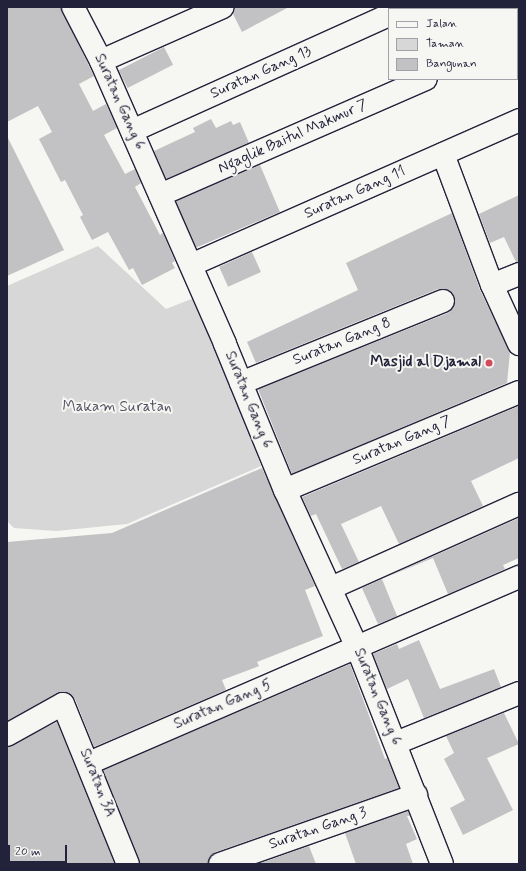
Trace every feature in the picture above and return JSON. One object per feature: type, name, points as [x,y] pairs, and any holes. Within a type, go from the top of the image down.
[{"type":"street","name":"Suratan Gang 6","points":[[73,7],[101,61],[191,265],[285,490],[357,647],[396,743],[442,864]]},
{"type":"street","points":[[101,61],[223,7]]},
{"type":"street","name":"Suratan Gang 13","points":[[132,131],[388,15]]},
{"type":"street","name":"Ngaglik Baitul Makmur 7","points":[[160,195],[424,80]]},
{"type":"street","name":"Suratan Gang 11","points":[[191,265],[519,120]]},
{"type":"street","points":[[443,154],[492,285],[519,344]]},
{"type":"street","points":[[492,285],[519,274]]},
{"type":"street","name":"Suratan Gang 8","points":[[241,383],[443,301]]},
{"type":"street","name":"Suratan Gang 7","points":[[285,490],[519,392]]},
{"type":"street","points":[[331,588],[519,504]]},
{"type":"street","name":"Suratan Gang 5","points":[[89,763],[519,578]]},
{"type":"street","points":[[396,743],[519,693]]},
{"type":"street","name":"Suratan 3A","points":[[7,735],[63,704],[89,763],[128,864]]},
{"type":"street","name":"Suratan Gang 3","points":[[220,864],[416,795]]},
{"type":"green space","name":"Makam Suratan","points":[[98,246],[166,309],[199,296],[261,466],[127,524],[56,531],[14,528],[7,521],[7,286]]},
{"type":"building","points":[[7,7],[60,7],[94,76],[79,84],[93,111],[106,104],[117,128],[104,135],[125,174],[135,169],[141,183],[135,187],[160,235],[163,233],[175,261],[172,263],[175,268],[142,285],[133,268],[129,270],[108,232],[92,240],[80,217],[83,215],[65,180],[61,182],[39,139],[52,132],[38,106],[7,122]]},
{"type":"building","points":[[235,7],[289,7],[242,32],[233,14]]},
{"type":"building","points":[[164,47],[173,65],[128,88],[119,70]]},
{"type":"building","points":[[211,119],[216,128],[231,121],[233,125],[240,122],[249,143],[166,179],[154,151],[195,132],[193,128]]},
{"type":"building","points":[[7,136],[64,250],[7,276]]},
{"type":"building","points":[[260,165],[280,212],[195,248],[175,201]]},
{"type":"building","points":[[519,195],[519,262],[516,262],[504,237],[490,243],[479,214]]},
{"type":"building","points":[[452,213],[480,290],[510,352],[507,383],[292,474],[258,389],[448,313],[453,308],[455,297],[450,291],[438,289],[256,363],[247,342],[358,290],[346,263]]},
{"type":"building","points":[[252,252],[261,272],[228,287],[219,267]]},
{"type":"building","points":[[519,406],[519,458],[471,481],[483,506],[399,544],[381,506],[341,524],[359,562],[342,569],[316,514],[311,516],[302,497]]},
{"type":"building","points":[[262,468],[315,586],[305,590],[323,636],[257,662],[259,666],[222,680],[226,690],[94,747],[75,699],[64,692],[7,721],[7,542],[112,533]]},
{"type":"building","points":[[519,518],[519,558],[503,565],[505,569],[448,594],[433,558],[384,578]]},
{"type":"building","points":[[382,579],[397,616],[378,624],[362,588]]},
{"type":"building","points":[[419,640],[440,689],[494,669],[501,687],[424,718],[408,679],[387,689],[373,654],[397,644],[399,649]]},
{"type":"building","points":[[350,664],[385,759],[387,758],[399,788],[216,852],[210,856],[208,864],[140,864],[103,770]]},
{"type":"building","points":[[504,713],[519,744],[487,758],[513,810],[463,835],[450,808],[465,800],[444,759],[454,753],[446,736]]},
{"type":"building","points":[[57,722],[115,864],[7,864],[7,747]]},
{"type":"building","points":[[408,811],[410,816],[407,816],[417,839],[406,844],[413,864],[356,864],[345,833]]},
{"type":"building","points":[[309,846],[316,864],[258,864]]},
{"type":"place","name":"Masjid al Djamal","points":[[489,363]]}]
